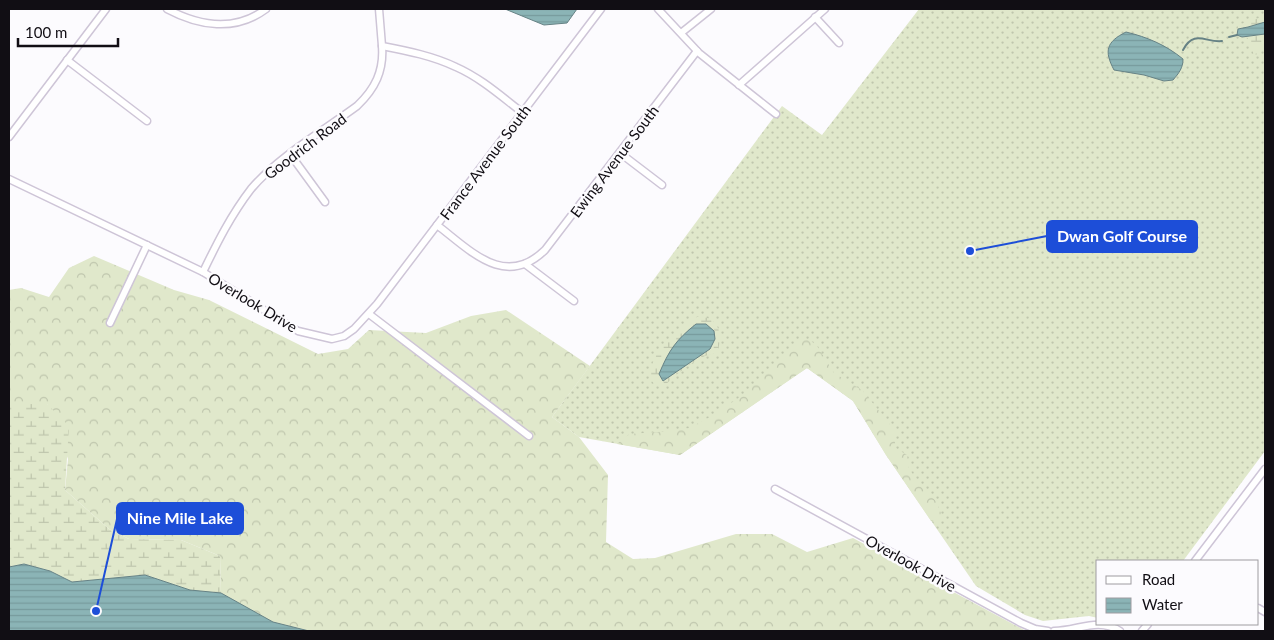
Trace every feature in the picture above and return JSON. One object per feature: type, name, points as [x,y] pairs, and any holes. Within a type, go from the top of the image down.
[{"type":"street","points":[[9,137],[106,9]]},
{"type":"street","points":[[167,9],[190,20],[204,24],[219,25],[248,19],[266,9]]},
{"type":"street","name":"Goodrich Road","points":[[203,272],[229,221],[244,199],[267,173],[367,97],[380,74],[383,60],[379,9]]},
{"type":"street","name":"France Avenue South","points":[[369,314],[601,9]]},
{"type":"street","points":[[658,9],[697,51],[776,114]]},
{"type":"street","points":[[681,33],[711,9]]},
{"type":"street","points":[[739,85],[825,9]]},
{"type":"street","points":[[816,17],[839,43]]},
{"type":"street","points":[[382,46],[417,52],[457,67],[493,90],[523,113]]},
{"type":"street","name":"Ewing Avenue South","points":[[525,264],[537,258],[546,250],[697,51]]},
{"type":"street","points":[[67,60],[147,121]]},
{"type":"street","points":[[620,152],[662,185]]},
{"type":"street","points":[[290,154],[325,202]]},
{"type":"street","name":"Overlook Drive","points":[[9,179],[203,272],[282,322],[298,330],[317,337],[332,339],[344,336],[369,314]]},
{"type":"street","points":[[437,225],[480,258],[491,264],[502,267],[525,264],[574,301]]},
{"type":"street","points":[[110,323],[147,245]]},
{"type":"street","points":[[369,314],[529,436]]},
{"type":"street","points":[[1197,560],[1265,469]]},
{"type":"street","name":"Overlook Drive","points":[[775,489],[1021,623],[1034,629],[1048,631]]},
{"type":"street","points":[[1054,631],[1096,624]]},
{"type":"street","points":[[1102,625],[1120,631]]},
{"type":"green space","points":[[919,9],[1265,9],[1265,451],[1184,560],[1096,560],[1096,618],[1089,616],[1043,621],[1025,615],[976,586],[886,455],[853,401],[807,368],[680,455],[579,437],[552,417],[782,106],[822,135]]},
{"type":"green space","points":[[1265,16],[1265,22],[1238,29],[1238,25]]},
{"type":"green space","points":[[1265,34],[1265,47],[1258,54],[1254,55],[1248,38],[1242,37]]},
{"type":"green space","points":[[94,256],[174,290],[209,300],[318,354],[348,349],[369,330],[426,333],[471,316],[506,310],[590,366],[552,417],[579,437],[608,475],[606,542],[633,559],[655,558],[736,534],[772,534],[807,552],[853,538],[1026,631],[309,631],[268,621],[221,593],[220,556],[181,540],[129,539],[109,529],[65,490],[68,459],[47,404],[9,404],[9,290],[21,288],[49,297],[69,268]]},
{"type":"green space","points":[[697,317],[708,318],[717,326],[720,343],[717,351],[689,365],[664,386],[657,386],[649,376],[655,358],[681,328]]},
{"type":"green space","points":[[802,340],[810,340],[817,346],[834,373],[862,390],[897,433],[894,447],[907,455],[909,469],[936,501],[944,521],[931,521],[886,455],[853,401],[807,368],[680,455],[617,444],[629,434],[689,428],[710,417],[743,395],[784,354]]},
{"type":"green space","points":[[9,404],[47,404],[69,426],[65,490],[109,529],[129,539],[181,540],[220,556],[221,593],[190,591],[145,575],[72,582],[50,571],[24,564],[9,567]]},
{"type":"water","points":[[505,9],[577,9],[567,23],[544,25]]},
{"type":"water","points":[[1265,22],[1265,34],[1242,37],[1237,35],[1238,29]]},
{"type":"water","points":[[1126,32],[1156,42],[1183,59],[1180,70],[1173,80],[1164,81],[1144,75],[1114,70],[1109,57],[1109,48],[1114,39]]},
{"type":"water","points":[[696,324],[706,324],[714,331],[715,339],[710,349],[663,381],[659,374],[666,358],[683,335]]},
{"type":"water","points":[[24,564],[50,571],[72,582],[145,575],[190,590],[221,593],[273,622],[309,631],[9,631],[9,567]]},
{"type":"waterway","points":[[1229,37],[1237,35]]},
{"type":"waterway","points":[[1183,50],[1191,40],[1196,38],[1222,41]]},
{"type":"place","name":"Dwan Golf Course","points":[[970,251]]},
{"type":"place","name":"Nine Mile Lake","points":[[96,611]]}]
